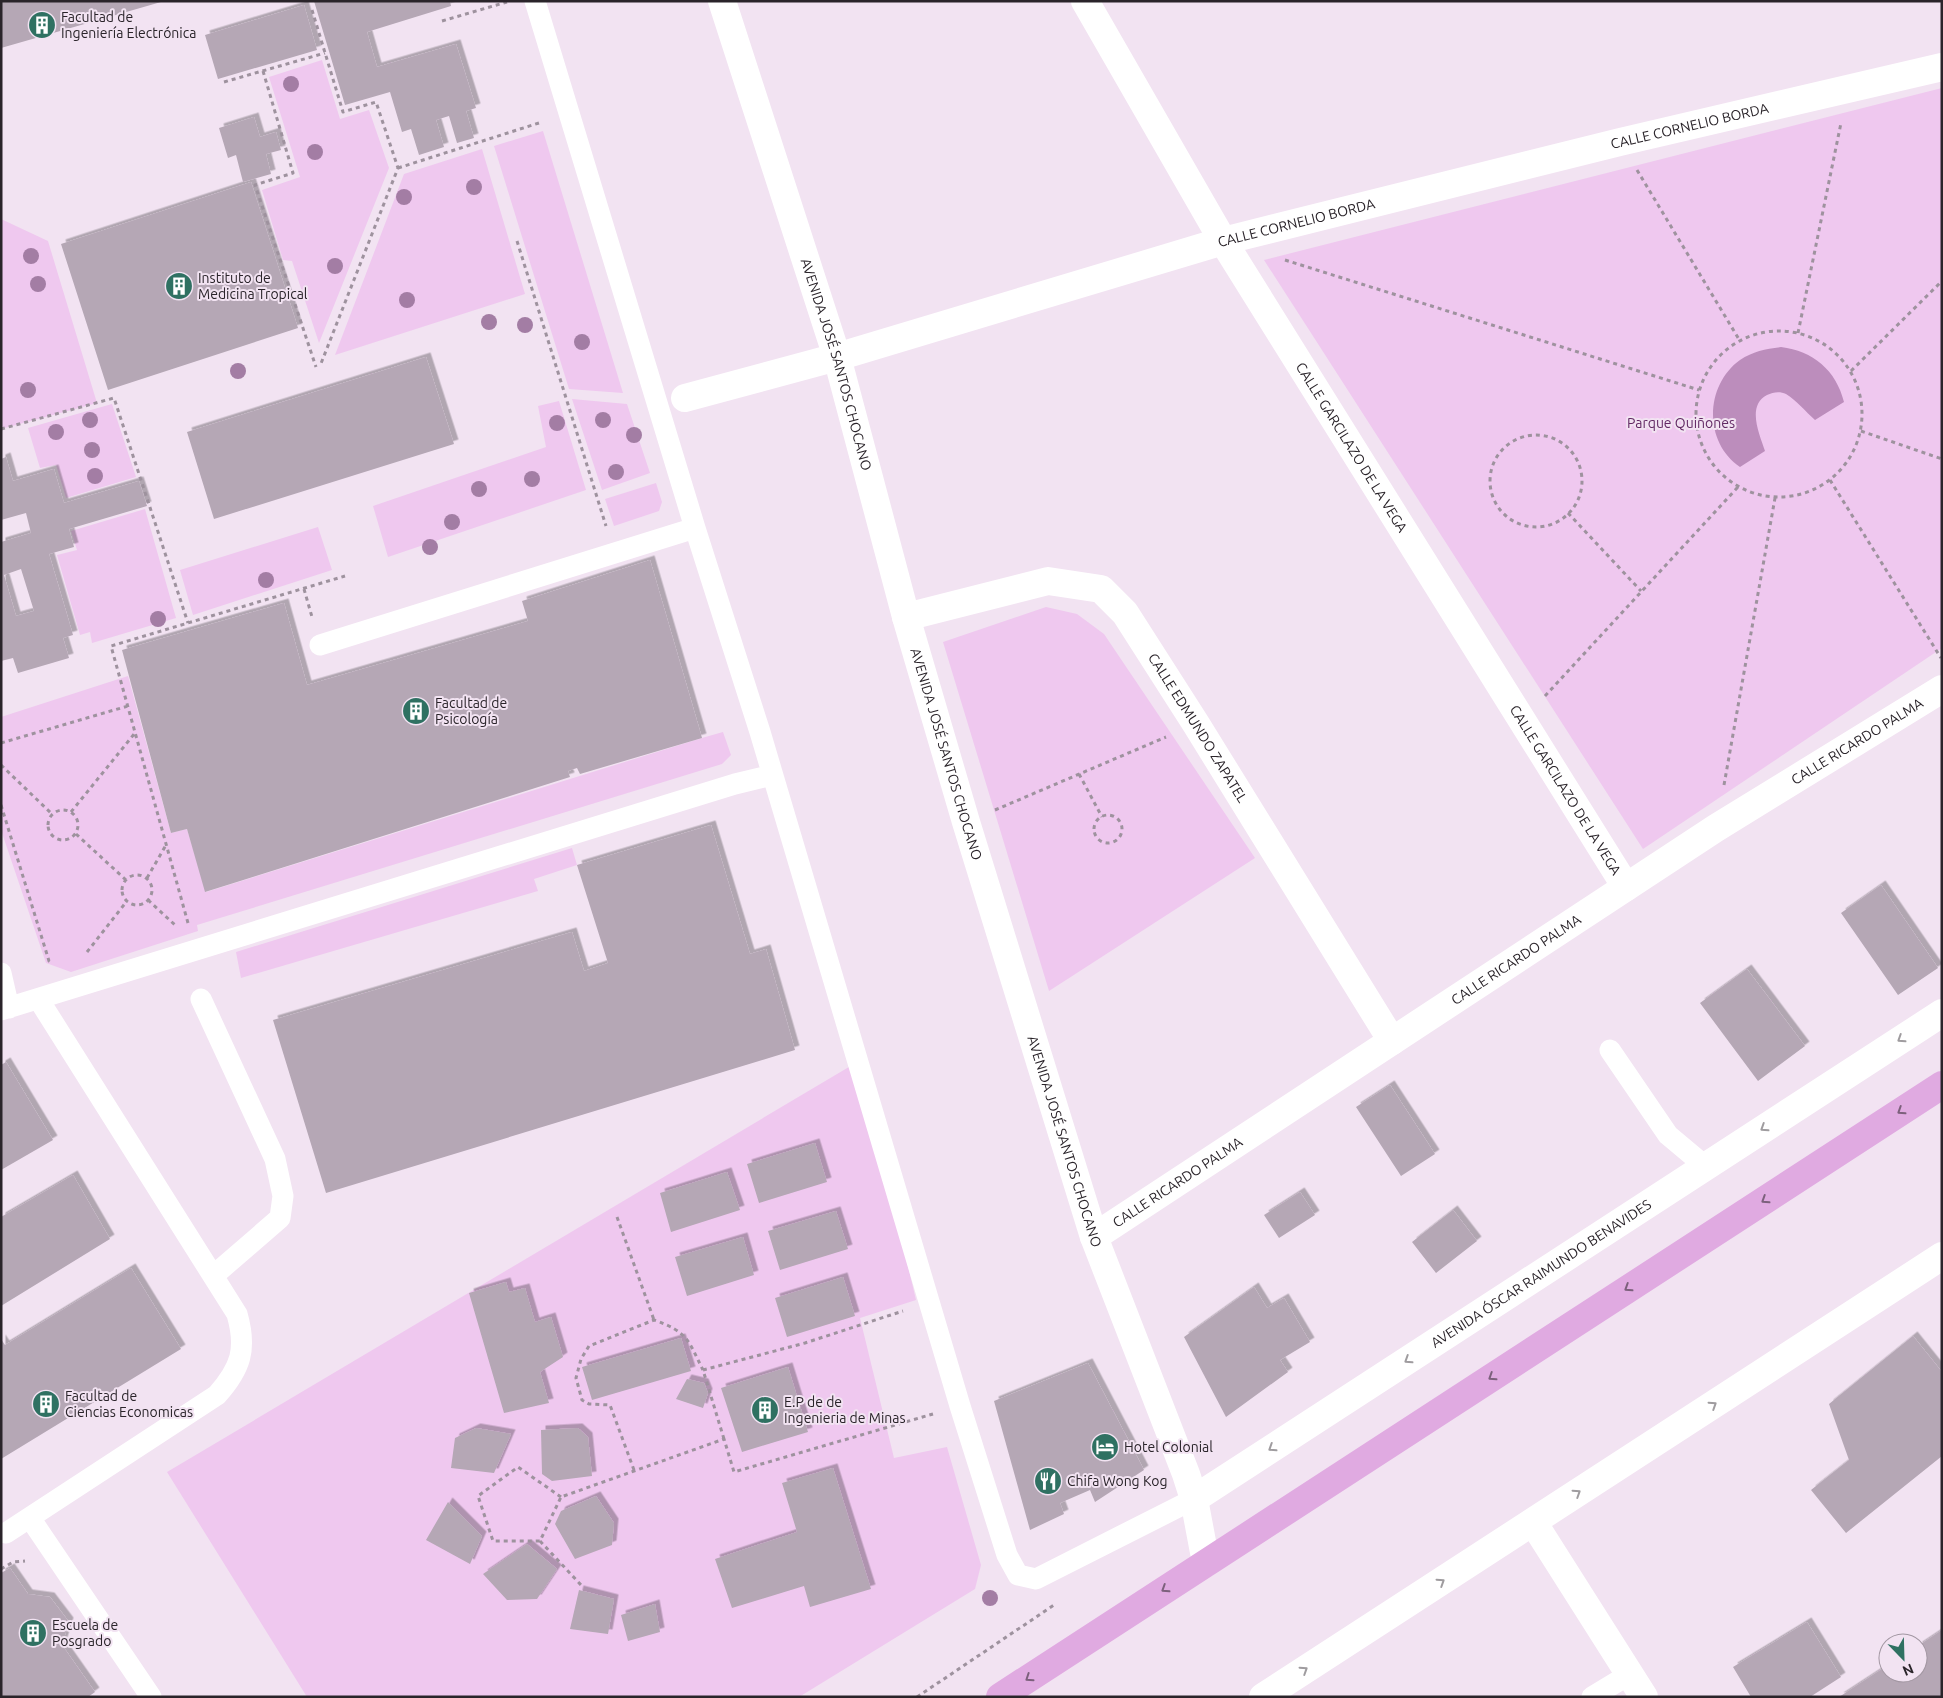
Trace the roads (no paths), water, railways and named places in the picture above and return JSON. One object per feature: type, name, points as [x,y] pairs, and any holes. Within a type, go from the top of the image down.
[{"type":"main road","points":[[1000,1697],[1942,1085]]},
{"type":"street","name":"AVENIDA JOSÉ SANTOS CHOCANO","points":[[722,1],[837,357],[906,617],[966,822],[1094,1237],[1194,1499]]},
{"type":"street","name":"CALLE GARCILAZO DE LA VEGA","points":[[1085,1],[1223,241],[1524,719],[1626,887]]},
{"type":"street","name":"CALLE CORNELIO BORDA","points":[[685,398],[837,357],[1223,241],[1620,142],[1942,67]]},
{"type":"street","name":"CALLE EDMUNDO ZAPATEL","points":[[906,617],[1048,581],[1101,589],[1125,613],[1392,1041]]},
{"type":"street","name":"CALLE RICARDO PALMA","points":[[1094,1237],[1716,828],[1938,698]]},
{"type":"street","name":"AVENIDA ÓSCAR RAIMUNDO BENAVIDES","points":[[1194,1499],[1942,1013]]},
{"type":"street","points":[[1263,1697],[1942,1256]]},
{"type":"street","points":[[1194,1499],[1206,1562]]},
{"type":"street","points":[[1533,1522],[1644,1697]]},
{"type":"lane","points":[[535,1],[695,528],[760,732],[960,1406],[1007,1555],[1018,1575],[1036,1579],[1194,1499]]},
{"type":"lane","name":"CALLE CORNELIO BORDA","points":[[658,406],[685,398]]},
{"type":"lane","points":[[320,645],[695,528]]},
{"type":"lane","points":[[1,973],[5,1009],[726,787],[772,775]]},
{"type":"lane","points":[[201,999],[275,1159],[283,1196],[280,1218],[214,1276]]},
{"type":"lane","points":[[3,1532],[30,1518],[217,1395],[232,1377],[241,1357],[242,1330],[237,1314],[39,1000]]},
{"type":"lane","points":[[1610,1050],[1668,1135],[1705,1166]]},
{"type":"lane","points":[[30,1518],[151,1697]]},
{"type":"lane","points":[[1592,1697],[1630,1674]]},
{"type":"place","name":"Facultad de Ingeniería Electrónica","points":[[42,25]]},
{"type":"place","name":"Instituto de Medicina Tropical","points":[[179,286]]},
{"type":"place","name":"Facultad de Psicología","points":[[416,711]]},
{"type":"place","name":"Facultad de Ciencias Economicas","points":[[46,1404]]},
{"type":"place","name":"E.P de de Ingenieria de Minas","points":[[765,1410]]},
{"type":"place","name":"Hotel Colonial","points":[[1105,1447]]},
{"type":"place","name":"Chifa Wong Kog","points":[[1048,1481]]},
{"type":"place","name":"Escuela de Posgrado","points":[[33,1633]]},
{"type":"park label","name":"Parque Quiñones","points":[[1681,423]]}]
